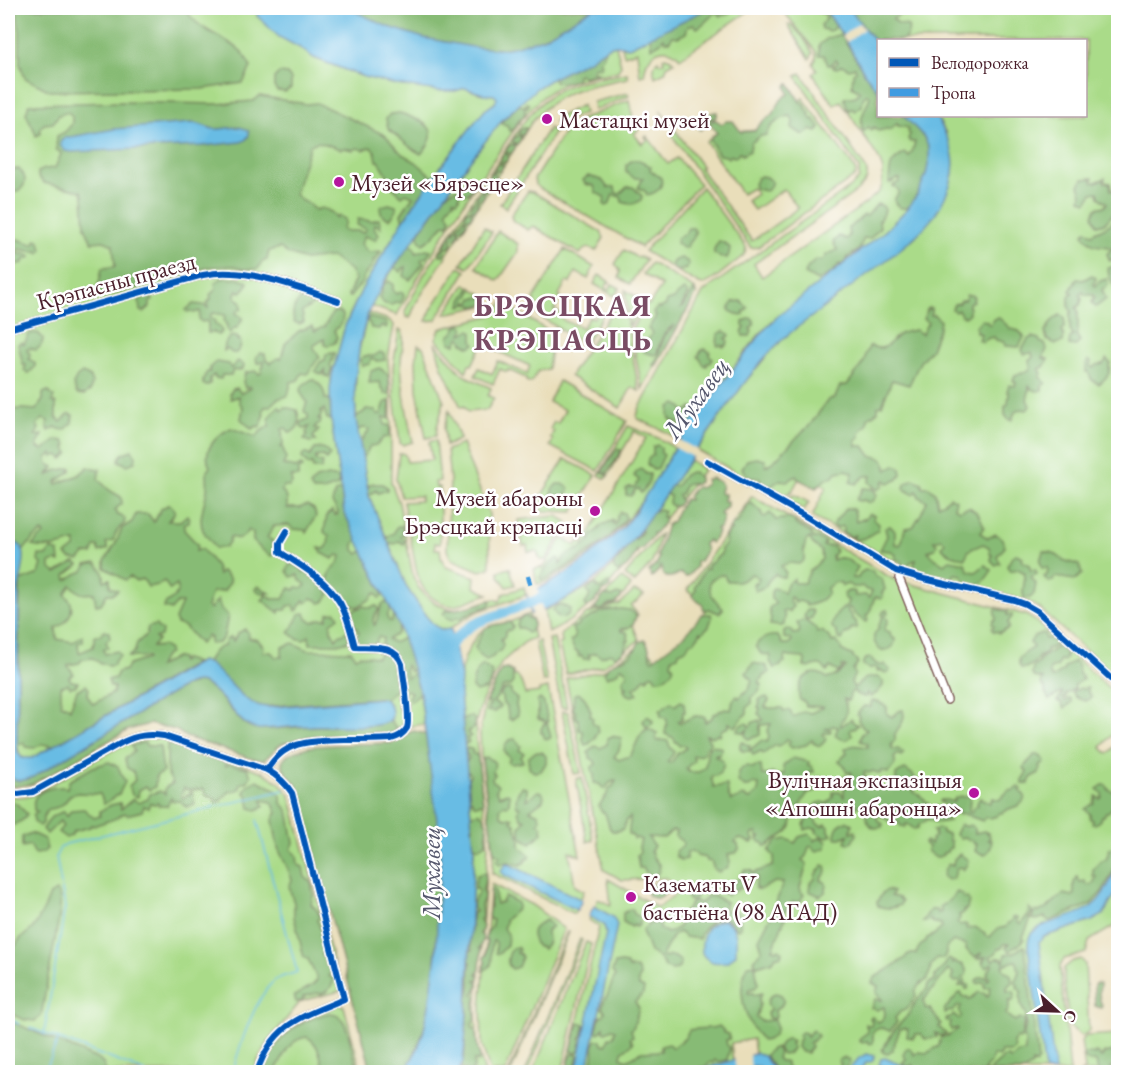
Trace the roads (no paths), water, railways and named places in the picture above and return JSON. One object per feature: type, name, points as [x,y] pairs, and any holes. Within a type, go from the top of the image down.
[{"type":"street","name":"Крэпасны праезд","points":[[8,329],[203,275],[219,273],[239,273],[265,279],[338,301]]},
{"type":"street","points":[[708,461],[896,571],[1014,600],[1037,611],[1119,685]]},
{"type":"street","points":[[267,770],[271,762],[293,746],[310,741],[391,739],[403,734],[408,724],[402,664],[399,657],[386,648],[355,647],[344,610],[324,582],[280,552],[280,543],[287,531]]},
{"type":"street","points":[[899,578],[947,700]]},
{"type":"street","points":[[8,791],[18,794],[33,792],[123,742],[136,736],[151,734],[164,736],[267,770],[281,778],[292,793],[344,999],[303,1016],[288,1025],[270,1044],[257,1072]]},
{"type":"water","points":[[258,8],[348,8],[386,26],[424,38],[473,47],[500,49],[543,38],[593,8],[709,8],[629,47],[616,45],[608,47],[537,88],[503,119],[469,162],[385,280],[368,313],[360,343],[355,383],[356,419],[369,496],[407,588],[435,626],[443,630],[451,629],[461,676],[460,694],[474,849],[466,1031],[463,1062],[458,1072],[405,1072],[423,1034],[430,1001],[436,954],[439,836],[420,692],[399,626],[344,512],[331,419],[330,390],[345,326],[362,289],[433,177],[474,123],[485,110],[495,103],[497,98],[494,95],[465,88],[455,91],[439,91],[396,85],[364,77],[314,58],[279,37],[257,16]]},
{"type":"water","points":[[824,8],[849,8],[877,45],[877,90],[865,74]]},
{"type":"water","points":[[905,117],[937,117],[948,139],[954,159],[954,169],[948,192],[935,214],[905,245],[793,331],[765,357],[639,531],[610,565],[576,593],[531,614],[527,595],[584,561],[623,528],[692,421],[765,329],[778,316],[885,231],[908,208],[926,175],[929,148],[924,137]]},
{"type":"water","points":[[191,123],[215,129],[241,127],[249,131],[249,135],[241,142],[203,146],[71,152],[65,151],[60,145],[65,138],[114,129]]},
{"type":"water","points":[[8,540],[21,546],[24,555],[19,589],[17,744],[18,753],[22,758],[32,758],[201,661],[212,666],[241,695],[255,704],[272,707],[382,698],[392,710],[391,718],[385,723],[368,726],[258,729],[242,721],[209,687],[194,682],[35,776],[24,780],[14,779],[8,775]]},
{"type":"water","points":[[506,864],[582,900],[577,910],[506,876],[501,872]]},
{"type":"water","points":[[1118,866],[1118,890],[1103,915],[1092,921],[1043,937],[1039,942],[1055,1072],[1045,1072],[1028,947],[1029,937],[1042,926],[1092,906],[1104,893]]},
{"type":"water","points":[[594,906],[613,917],[617,925],[587,1072],[576,1072],[606,933],[604,925],[589,916]]},
{"type":"water","points":[[724,920],[734,930],[736,954],[728,962],[713,962],[702,953],[702,941],[708,927]]},
{"type":"water","points":[[757,1053],[765,1057],[775,1072],[763,1072],[759,1067],[754,1066],[730,1072],[693,1072]]},
{"type":"water","points":[[866,1054],[874,1056],[873,1061],[866,1063],[858,1072],[847,1072],[859,1058]]},
{"type":"water","points":[[885,1058],[917,1072],[895,1072],[879,1065],[881,1059]]},
{"type":"waterway","name":"Мухавец","points":[[446,653],[458,636],[472,626],[487,618],[542,598]]},
{"type":"waterway","points":[[44,1034],[65,907],[56,856],[60,848],[66,844],[284,790]]},
{"type":"waterway","points":[[233,1072],[244,1037],[260,999],[274,981],[297,972],[257,820]]},
{"type":"waterway","points":[[8,1018],[19,1024]]},
{"type":"waterway","points":[[8,1027],[10,1019]]},
{"type":"waterway","points":[[30,1028],[146,1072]]},
{"type":"waterway","points":[[47,1067],[58,1040]]},
{"type":"place","name":"Мастацкі музей","points":[[547,119]]},
{"type":"place","name":"Музей «Бярэсце»","points":[[339,182]]},
{"type":"place","name":"Музей абароны Брэсцкай крэпасці","points":[[595,511]]},
{"type":"place","name":"Вулічная экспазіцыя «Апошні абаронца»","points":[[974,793]]},
{"type":"place","name":"Казематы V бастыёна (98 АГАД)","points":[[631,897]]},
{"type":"district","name":"БРЭСЦКАЯ КРЭПАСЦЬ","points":[[563,322]]}]
